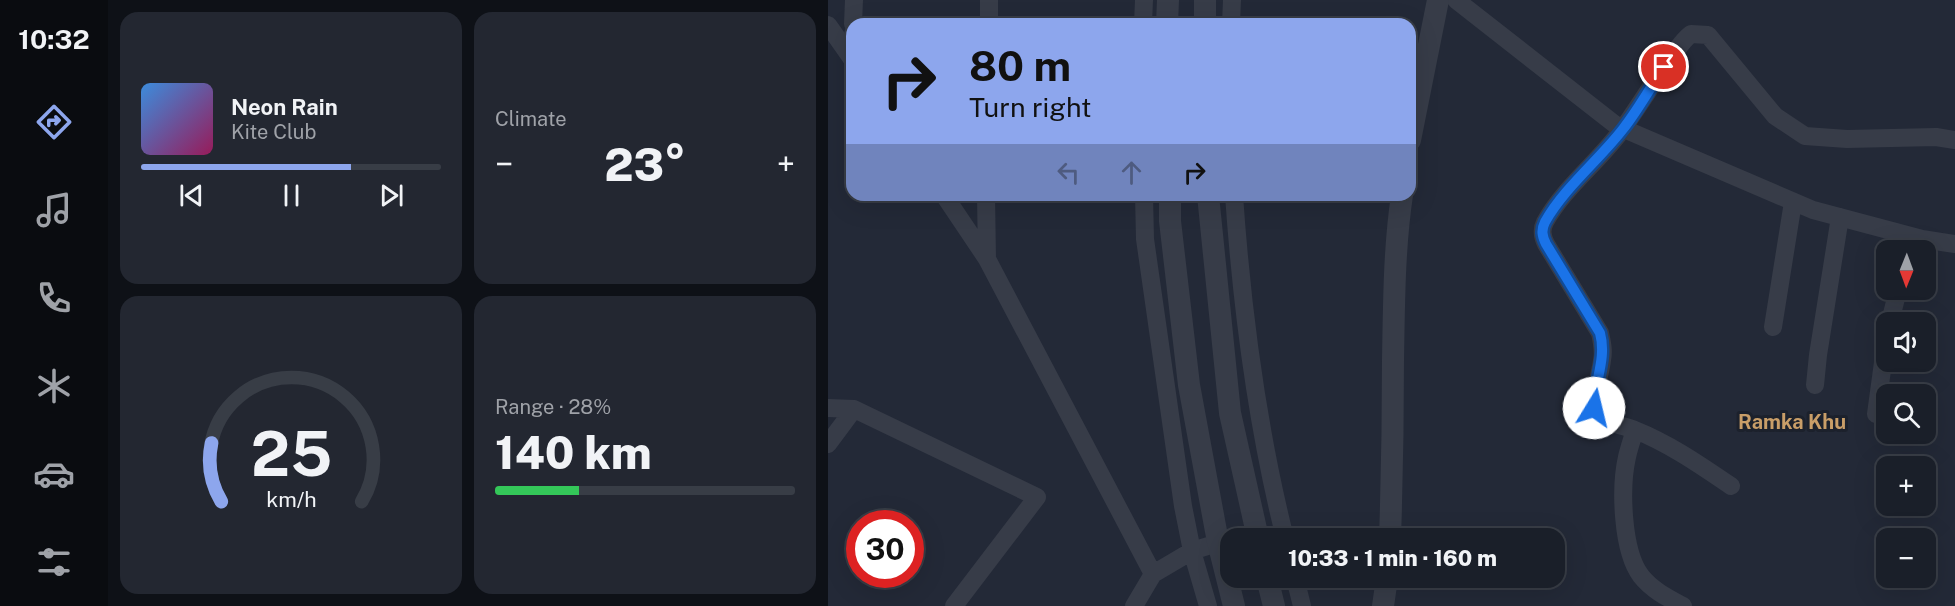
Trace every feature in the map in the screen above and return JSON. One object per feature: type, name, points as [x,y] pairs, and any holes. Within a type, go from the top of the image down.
[{"type":"street","points":[[853,18],[854,0]]},
{"type":"street","points":[[989,0],[989,18]]},
{"type":"street","points":[[1143,18],[1144,0]]},
{"type":"street","points":[[1167,18],[1168,0]]},
{"type":"street","points":[[1205,0],[1205,18]]},
{"type":"street","points":[[1231,18],[1232,0]]},
{"type":"street","points":[[1416,110],[1438,0]]},
{"type":"street","points":[[1456,0],[1617,126],[1793,202],[1902,240]]},
{"type":"street","points":[[828,25],[846,50]]},
{"type":"street","points":[[1731,486],[1674,448],[1635,430],[1601,418],[1596,413],[1594,403],[1603,359],[1603,344],[1600,333],[1542,235],[1542,228],[1546,221],[1575,183],[1623,129],[1664,67],[1691,34],[1708,35],[1775,116],[1805,136],[1847,139],[1936,137],[1955,140]]},
{"type":"street","points":[[948,201],[987,259],[1153,574]]},
{"type":"street","points":[[986,201],[987,259]]},
{"type":"street","points":[[1144,201],[1145,239],[1183,506],[1192,551],[1208,606]]},
{"type":"street","points":[[1170,201],[1170,221],[1189,385],[1224,528]]},
{"type":"street","points":[[1209,201],[1230,413],[1256,528]]},
{"type":"street","points":[[1234,201],[1239,270],[1256,398],[1283,528]]},
{"type":"street","points":[[1390,528],[1394,290],[1401,201]]},
{"type":"street","points":[[1773,327],[1793,202]]},
{"type":"street","points":[[1815,385],[1840,217]]},
{"type":"street","points":[[1936,244],[1955,244]]},
{"type":"street","points":[[828,408],[854,409],[1037,497],[954,606]]},
{"type":"street","points":[[828,444],[854,409]]},
{"type":"street","points":[[1635,430],[1626,458],[1624,488],[1626,540],[1637,569],[1654,599],[1683,606]]},
{"type":"street","points":[[1134,606],[1153,574],[1192,551],[1220,542]]},
{"type":"street","points":[[1232,588],[1234,606]]},
{"type":"street","points":[[1270,588],[1274,606]]},
{"type":"street","points":[[1298,588],[1302,606]]},
{"type":"street","points":[[1383,606],[1386,588]]},
{"type":"district","name":"Ramka Khu","points":[[1792,422]]},
{"type":"route","points":[[1594,408],[1603,359],[1600,333],[1546,244],[1542,228],[1575,183],[1623,129],[1664,67]]}]
